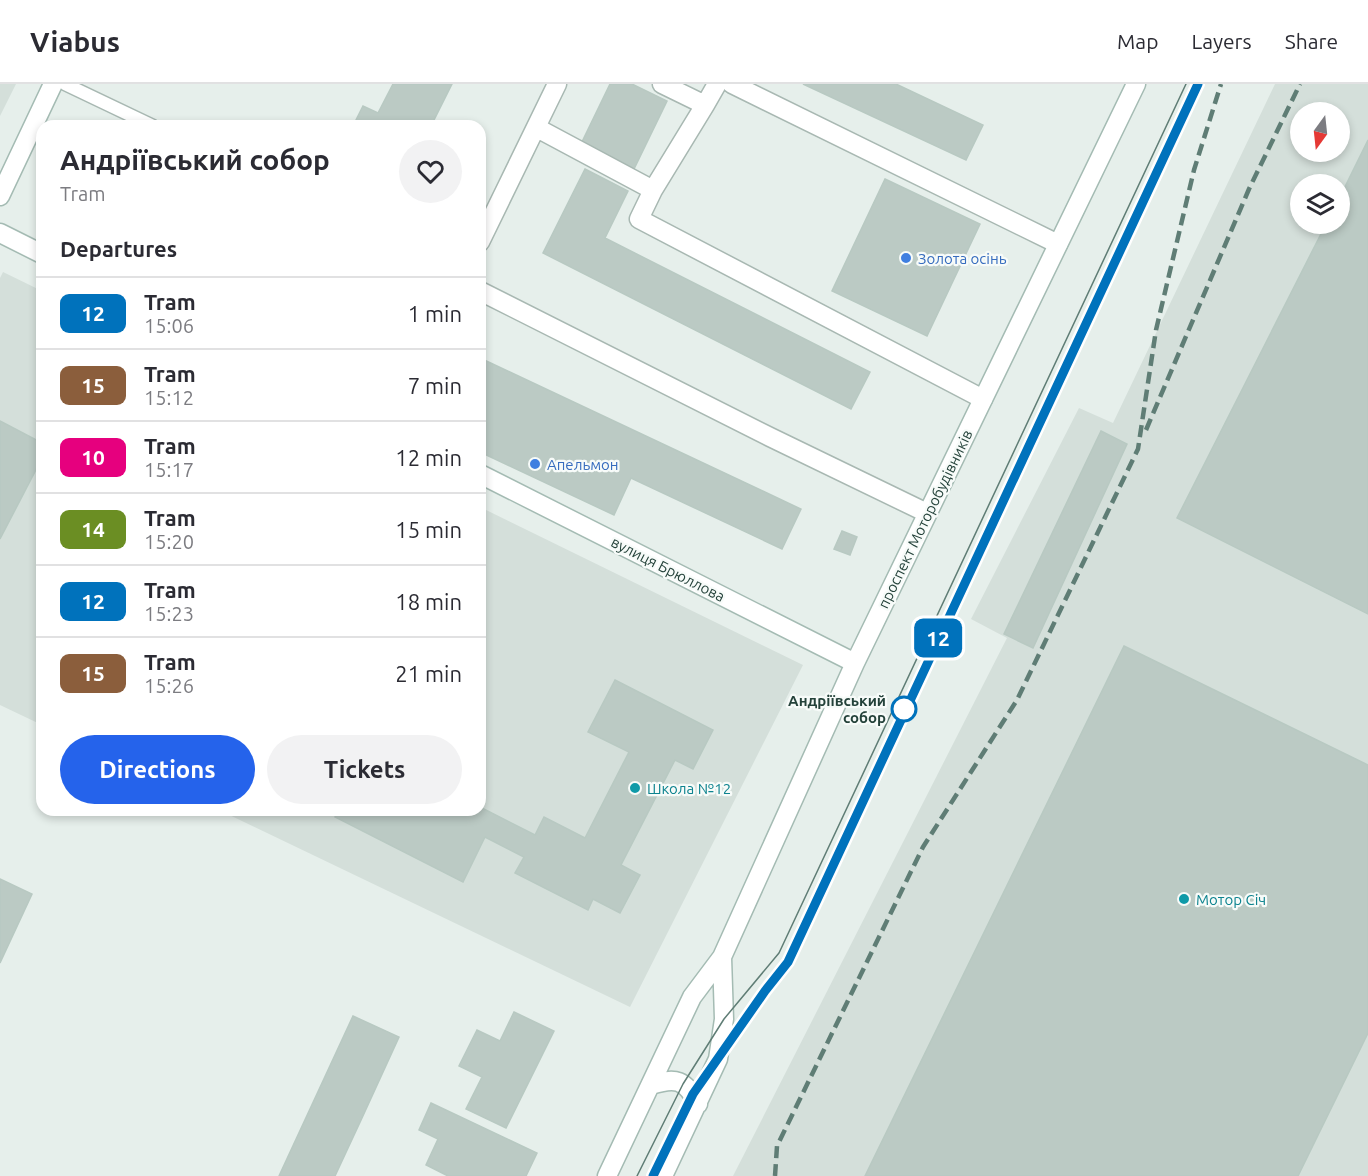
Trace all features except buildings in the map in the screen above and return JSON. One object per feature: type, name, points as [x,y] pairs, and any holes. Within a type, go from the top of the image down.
[{"type":"street","points":[[0,196],[53,84]]},
{"type":"street","points":[[486,230],[557,84]]},
{"type":"street","points":[[662,84],[705,105]]},
{"type":"street","points":[[717,84],[653,190],[639,219],[983,399]]},
{"type":"street","points":[[732,84],[1058,244]]},
{"type":"street","name":"проспект Моторобудівників","points":[[607,1176],[692,998],[722,957],[855,663],[1136,84]]},
{"type":"street","points":[[537,128],[653,190]]},
{"type":"street","points":[[0,233],[36,251]]},
{"type":"street","points":[[486,294],[927,513]]},
{"type":"street","name":"вулиця Брюллова","points":[[486,477],[855,663]]},
{"type":"street","name":"проспект Моторобудівників","points":[[663,1176],[718,1059],[724,1019],[722,957]]},
{"type":"street","points":[[651,1084],[676,1079],[693,1094],[698,1104]]},
{"type":"lane","points":[[65,84],[140,120]]},
{"type":"shaded area","points":[[0,84],[16,84],[0,116]]},
{"type":"shaded area","points":[[1275,84],[1368,84],[1368,1176],[733,1176],[1007,638],[971,619],[1079,408],[1113,423]]},
{"type":"shaded area","points":[[3,272],[36,288],[36,722],[0,705],[0,278]]},
{"type":"shaded area","points":[[486,510],[803,665],[630,1007],[232,816],[486,816]]},
{"type":"tram line","points":[[637,1176],[683,1084],[724,1019],[779,953],[1186,84]]},
{"type":"tram line","points":[[653,1176],[693,1094],[788,962],[1198,84]]},
{"type":"tram line","name":"12","points":[[653,1176],[693,1094],[788,962],[914,687],[1198,84]]},
{"type":"railway","points":[[775,1176],[777,1146],[923,847],[1017,700],[1138,449],[1156,330],[1194,170],[1221,84]]},
{"type":"railway","points":[[1146,430],[1249,189],[1300,84]]},
{"type":"place","name":"Золота осінь","points":[[906,258]]},
{"type":"place","name":"Апельмон","points":[[535,464]]},
{"type":"place","name":"Андріївський собор","points":[[904,709]]},
{"type":"place","name":"Школа №12","points":[[635,788]]},
{"type":"place","name":"Мотор Січ","points":[[1184,899]]}]
